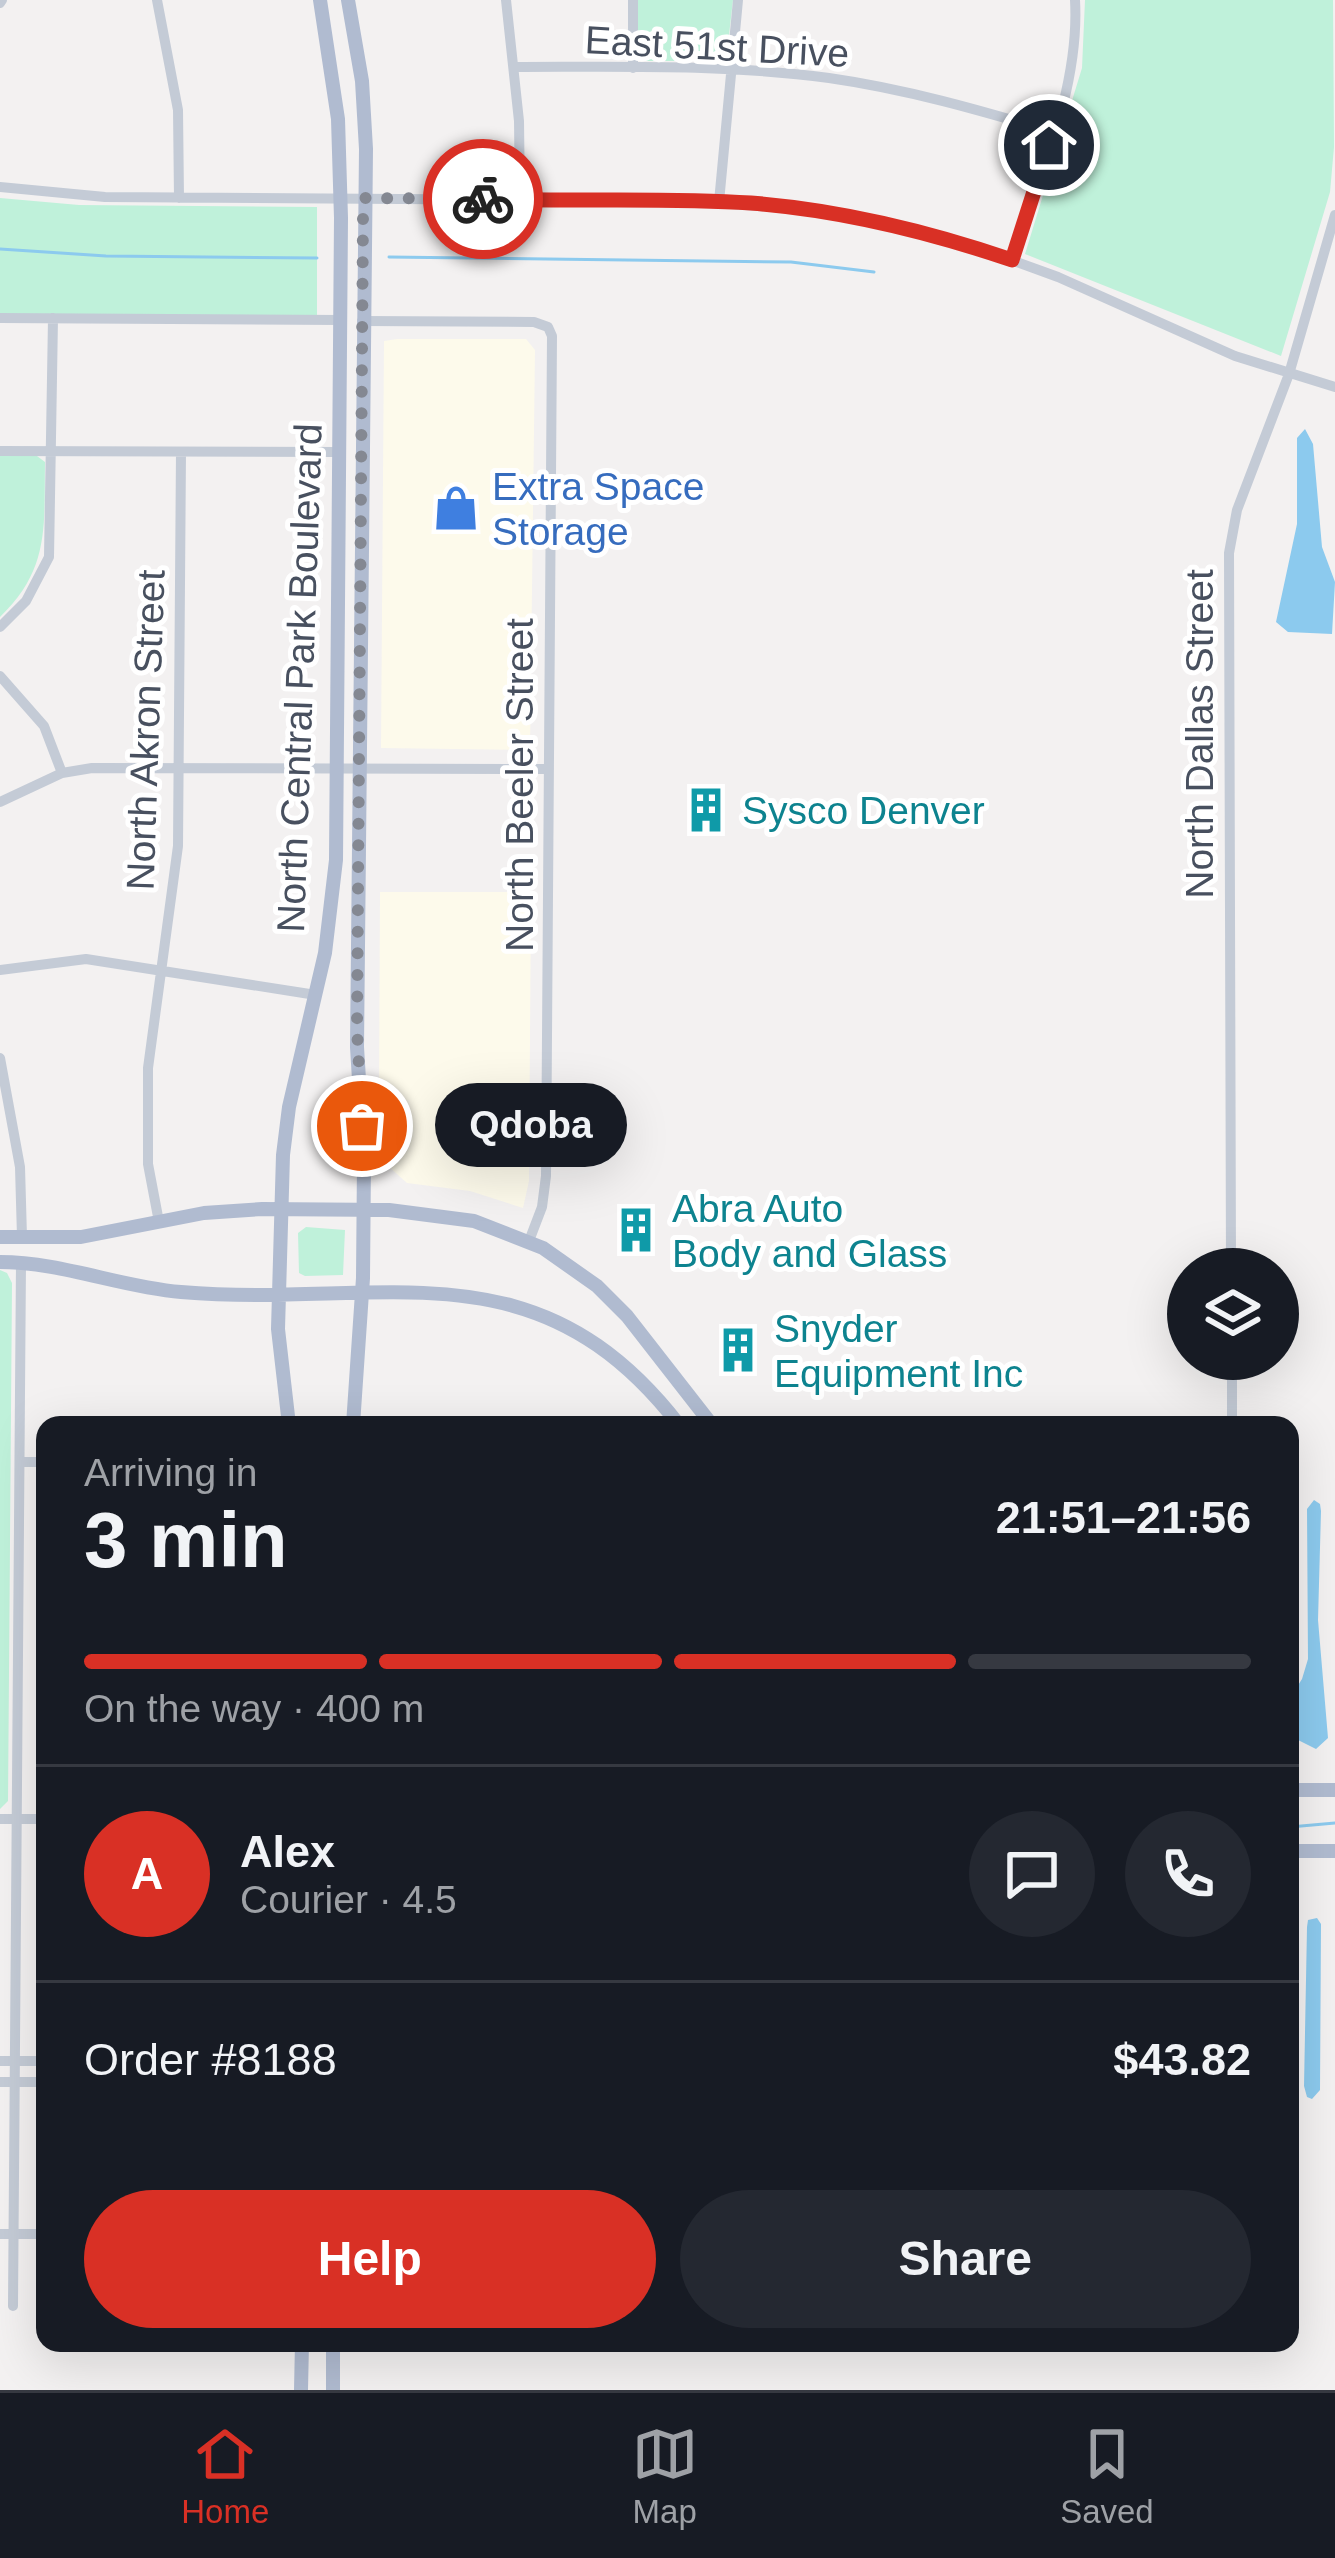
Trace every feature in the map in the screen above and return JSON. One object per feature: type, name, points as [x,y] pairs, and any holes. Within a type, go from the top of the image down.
[{"type":"main road","name":"North Central Park Boulevard","points":[[288,1416],[280,1353],[283,1155],[335,879],[339,198],[337,105],[320,0]]},
{"type":"main road","name":"North Central Park Boulevard","points":[[348,0],[362,80],[365,198],[357,1047],[364,1210],[354,1416]]},
{"type":"main road","points":[[0,1237],[81,1237],[217,1212],[282,1209],[462,1219],[529,1241],[573,1266],[613,1301],[705,1416]]},
{"type":"main road","points":[[0,1262],[21,1262],[166,1291],[475,1297],[541,1313],[574,1329],[617,1358],[672,1416]]},
{"type":"main road","points":[[1299,1790],[1335,1790]]},
{"type":"main road","points":[[1299,1851],[1335,1851]]},
{"type":"main road","points":[[301,2390],[302,2352]]},
{"type":"main road","points":[[333,2352],[333,2390]]},
{"type":"street","points":[[157,0],[178,110],[179,198]]},
{"type":"street","points":[[506,0],[515,67],[520,200]]},
{"type":"street","points":[[633,0],[633,68]]},
{"type":"street","points":[[718,202],[738,0]]},
{"type":"street","points":[[1012,260],[1068,86],[1075,0]]},
{"type":"street","name":"East 51st Drive","points":[[515,67],[732,69],[887,88],[1053,132]]},
{"type":"street","points":[[0,187],[68,195],[179,198],[718,202],[865,219],[1012,260],[1222,351],[1335,386]]},
{"type":"street","name":"North Dallas Street","points":[[1232,1248],[1228,553],[1237,510],[1288,374],[1335,215]]},
{"type":"street","points":[[0,318],[340,320]]},
{"type":"street","points":[[0,627],[40,582],[49,557],[53,318]]},
{"type":"street","name":"North Beeler Street","points":[[362,321],[534,322],[548,327],[553,341],[546,1176],[542,1207],[529,1241]]},
{"type":"street","points":[[0,451],[339,452]]},
{"type":"street","name":"North Akron Street","points":[[159,1222],[148,1164],[148,1068],[178,846],[181,452]]},
{"type":"street","points":[[0,676],[44,727],[62,773]]},
{"type":"street","points":[[0,802],[62,773],[127,766],[550,769]]},
{"type":"street","points":[[0,970],[86,959],[316,995]]},
{"type":"street","points":[[0,1058],[20,1167],[22,1237]]},
{"type":"street","points":[[13,2306],[21,1262]]},
{"type":"street","points":[[1232,1380],[1232,1416]]},
{"type":"street","points":[[20,1462],[36,1462]]},
{"type":"street","points":[[0,1819],[36,1819]]},
{"type":"street","points":[[0,2061],[36,2061]]},
{"type":"street","points":[[0,2082],[36,2082]]},
{"type":"street","points":[[0,2234],[36,2234]]},
{"type":"shaded area","points":[[526,339],[535,350],[530,750],[381,748],[384,341]]},
{"type":"shaded area","points":[[380,892],[531,892],[529,1181],[523,1208],[470,1191],[407,1183],[388,1166],[379,1089]]},
{"type":"green space","points":[[635,0],[733,0],[726,61],[633,61]]},
{"type":"green space","points":[[1085,0],[1333,0],[1330,192],[1281,356],[1025,254],[1082,68]]},
{"type":"green space","points":[[0,198],[79,205],[317,207],[317,316],[0,315]]},
{"type":"green space","points":[[0,456],[37,456],[45,462],[44,527],[36,564],[0,617]]},
{"type":"green space","points":[[306,1227],[345,1230],[343,1275],[299,1273],[298,1233]]},
{"type":"green space","points":[[0,1270],[12,1283],[8,1801],[0,1809]]},
{"type":"water","points":[[1305,429],[1313,444],[1322,547],[1335,582],[1332,634],[1288,632],[1276,622],[1297,524],[1297,438]]},
{"type":"water","points":[[1314,1500],[1320,1504],[1318,1620],[1328,1738],[1316,1749],[1299,1740],[1299,1684],[1308,1659],[1307,1509]]},
{"type":"water","points":[[1317,1918],[1321,1924],[1320,2090],[1312,2099],[1304,2086],[1307,1927],[1308,1920]]},
{"type":"waterway","points":[[0,249],[106,256],[317,258]]},
{"type":"waterway","points":[[389,257],[791,262],[874,272]]},
{"type":"waterway","points":[[1299,1826],[1335,1823]]},
{"type":"way so far","points":[[362,1126],[357,1028],[365,198],[483,199]]},
{"type":"place","name":"Extra Space Storage","points":[[456,508]]},
{"type":"place","name":"Sysco Denver","points":[[706,810]]},
{"type":"place","name":"Qdoba","points":[[362,1126]]},
{"type":"place","name":"Abra Auto Body and Glass","points":[[636,1230]]},
{"type":"place","name":"Snyder Equipment Inc","points":[[738,1350]]},
{"type":"route","points":[[483,199],[692,201],[793,208],[905,227],[1012,260],[1049,145]]}]
